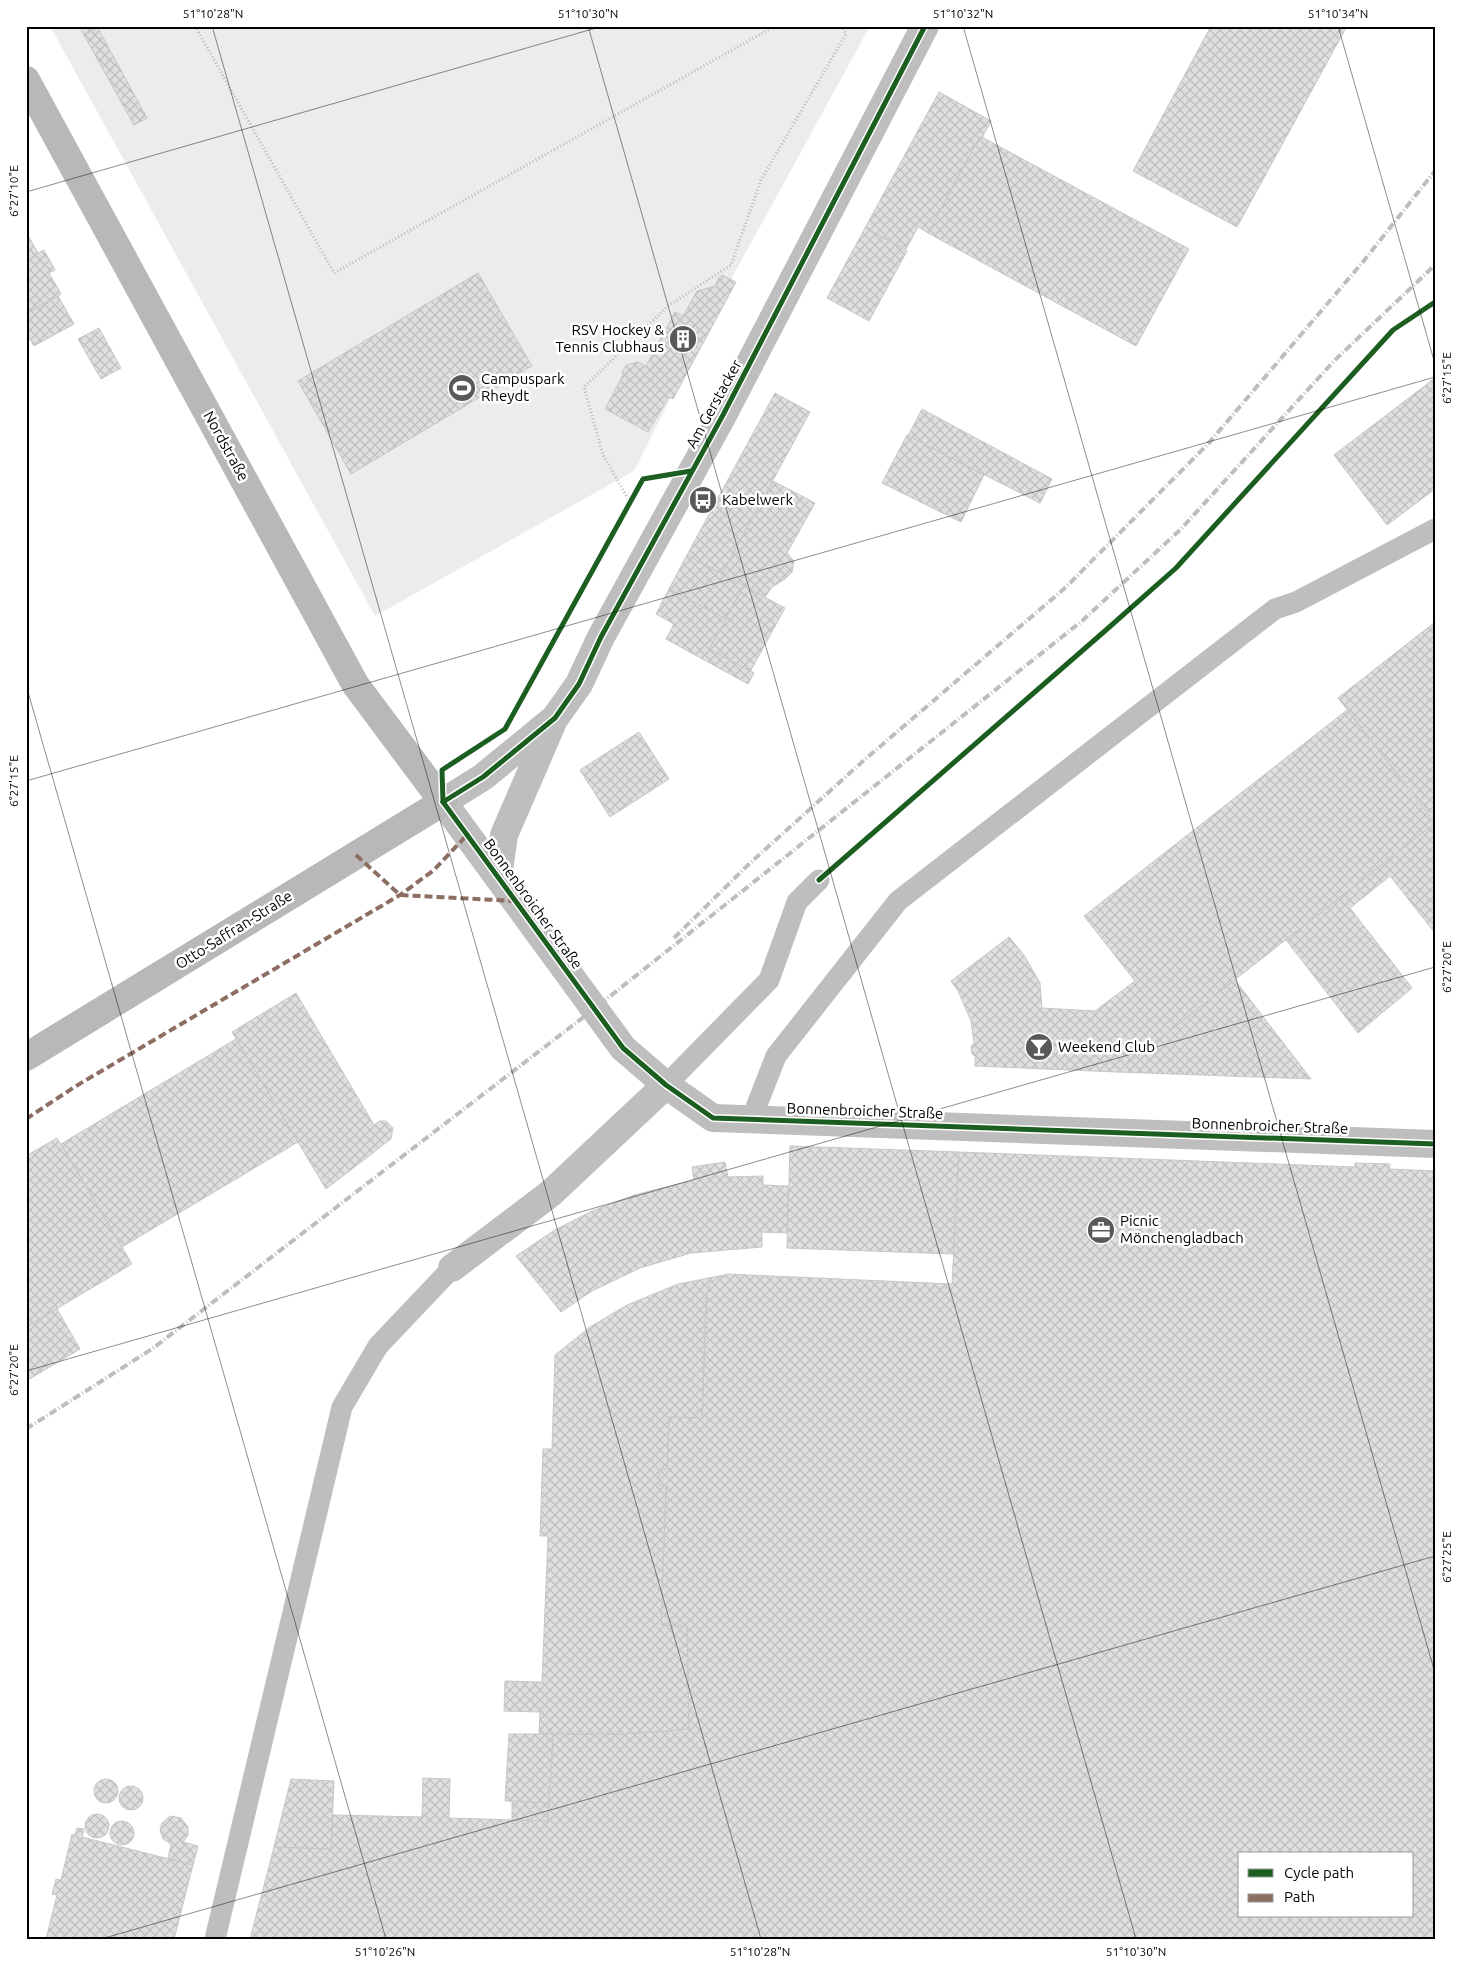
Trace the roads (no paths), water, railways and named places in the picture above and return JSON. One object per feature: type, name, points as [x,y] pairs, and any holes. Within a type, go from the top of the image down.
[{"type":"main road","name":"Nordstraße","points":[[26,80],[356,684],[443,802]]},
{"type":"main road","name":"Otto-Saffran-Straße","points":[[26,1057],[443,802]]},
{"type":"street","name":"Am Gerstacker","points":[[498,878],[504,835],[555,718],[579,684],[614,613],[723,415],[925,26]]},
{"type":"street","name":"Am Gerstacker","points":[[443,802],[483,777],[555,718]]},
{"type":"street","name":"Bonnenbroicher Straße","points":[[443,802],[623,1048],[666,1085],[713,1118],[1435,1144]]},
{"type":"street","points":[[452,1268],[551,1193],[666,1085]]},
{"type":"lane","points":[[751,1120],[776,1056],[898,901],[1274,609],[1296,602],[1435,529]]},
{"type":"lane","points":[[666,1085],[769,980],[797,902],[819,880]]},
{"type":"lane","points":[[215,1939],[342,1407],[378,1346],[452,1268]]},
{"type":"railway","points":[[674,938],[748,865],[862,762],[1065,588],[1208,444],[1362,263],[1435,171]]},
{"type":"railway","points":[[26,1429],[152,1349],[594,1009],[1082,621],[1181,529],[1334,361],[1435,265]]},
{"type":"place","name":"RSV Hockey & Tennis Clubhaus","points":[[683,339]]},
{"type":"place","name":"Campuspark Rheydt","points":[[462,388]]},
{"type":"place","name":"Kabelwerk","points":[[703,500]]},
{"type":"place","name":"Weekend Club","points":[[1039,1047]]},
{"type":"place","name":"Picnic Mönchengladbach","points":[[1101,1230]]}]
